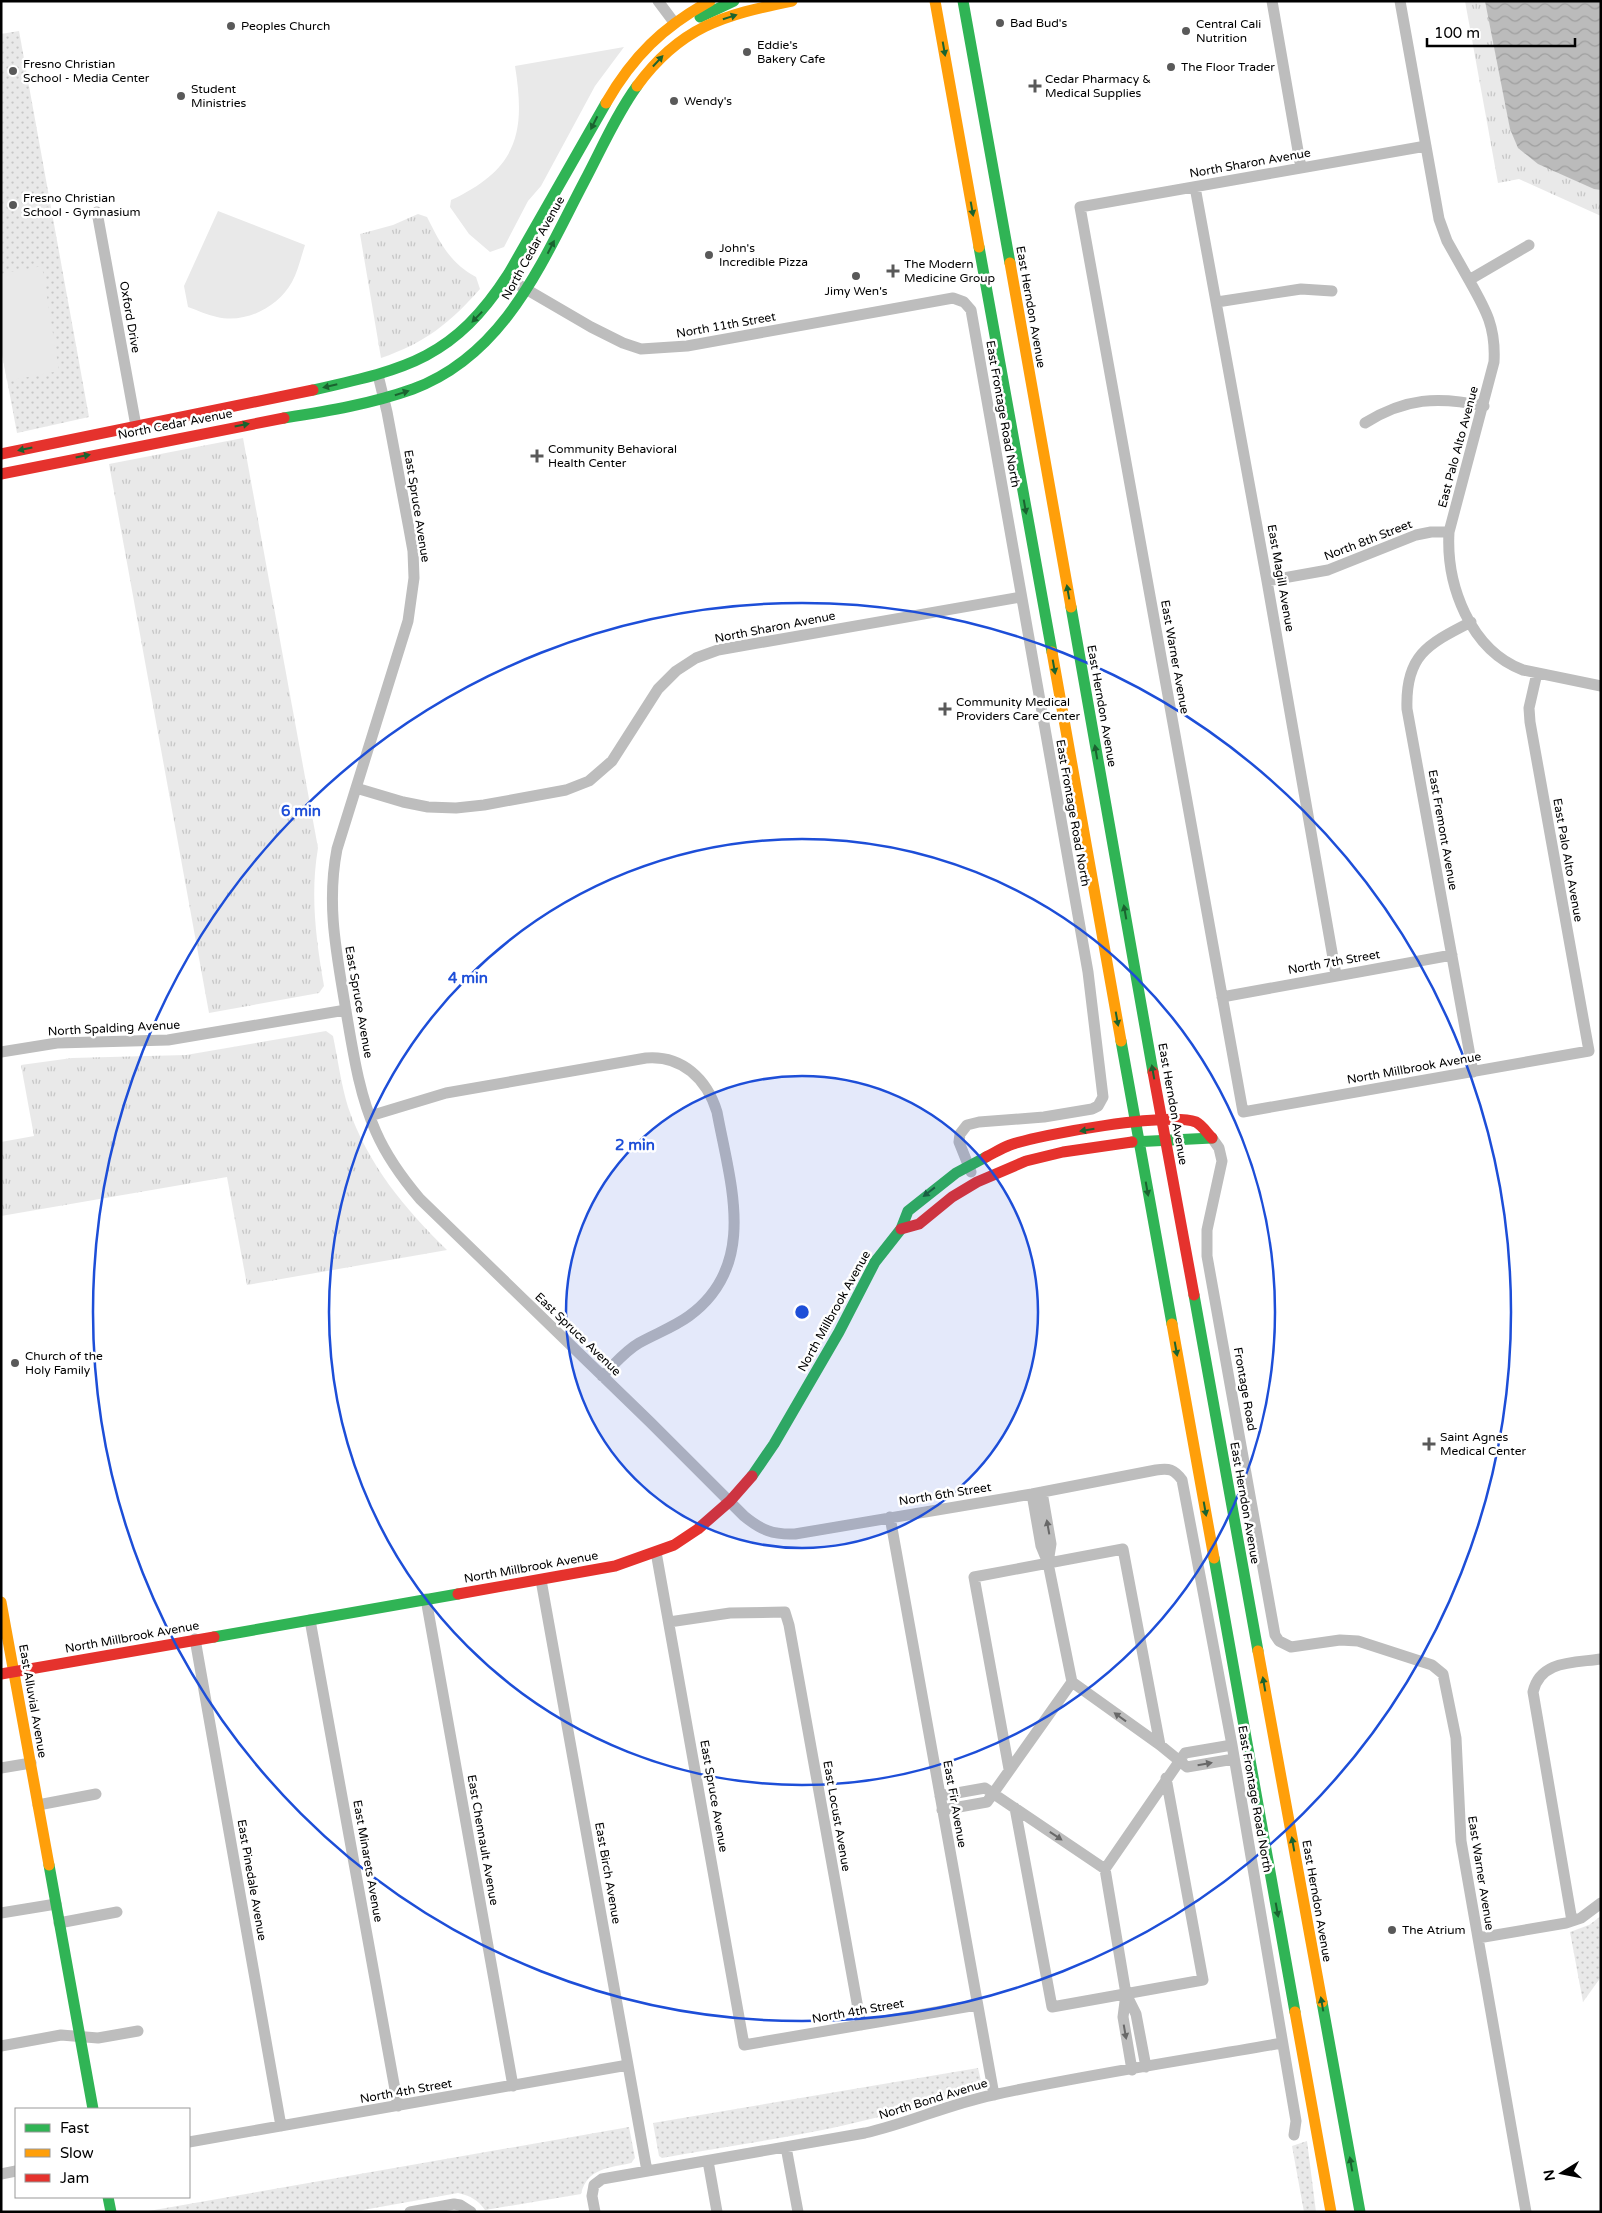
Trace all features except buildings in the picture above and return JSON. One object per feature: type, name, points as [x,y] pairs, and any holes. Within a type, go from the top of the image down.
[{"type":"main road","name":"North Cedar Avenue","points":[[1,454],[244,405],[378,375],[428,356],[448,343],[492,301],[507,278],[616,83],[645,48],[673,21],[710,1]]},
{"type":"main road","points":[[685,36],[688,25],[708,12],[734,1]]},
{"type":"main road","name":"North Cedar Avenue","points":[[1,474],[384,398],[418,388],[443,376],[495,334],[528,290],[625,104],[647,73],[672,46],[685,36],[730,16],[792,1]]},
{"type":"main road","points":[[935,1],[1331,2212]]},
{"type":"main road","name":"East Herndon Avenue","points":[[963,1],[1162,1120],[1360,2212]]},
{"type":"main road","points":[[606,138],[615,103],[638,69],[670,35],[674,26],[673,21]]},
{"type":"main road","points":[[56,462],[56,457],[65,450],[125,437],[136,426]]},
{"type":"main road","name":"North Millbrook Avenue","points":[[1,1674],[541,1580],[614,1566],[674,1545],[698,1529],[730,1502],[749,1481],[765,1459],[839,1332],[875,1262],[901,1229],[908,1211],[940,1184],[968,1166],[997,1151],[1023,1141],[1135,1122],[1183,1118],[1191,1120],[1202,1127],[1212,1138]]},
{"type":"main road","name":"North Millbrook Avenue","points":[[901,1229],[918,1224],[952,1197],[977,1182],[1026,1161],[1044,1156],[1139,1141],[1212,1138]]},
{"type":"main road","name":"East Alluvial Avenue","points":[[1,1602],[93,2108]]},
{"type":"main road","points":[[108,2198],[111,2212]]},
{"type":"street","points":[[658,1],[673,21]]},
{"type":"street","points":[[1272,1],[1302,168]]},
{"type":"street","name":"East Palo Alto Avenue","points":[[1400,1],[1442,230],[1485,308],[1494,334],[1494,362],[1450,532],[1449,559],[1455,589],[1471,622],[1484,643],[1497,656],[1512,666],[1601,686]]},
{"type":"street","name":"North Sharon Avenue","points":[[1080,207],[1426,146]]},
{"type":"street","name":"East Magill Avenue","points":[[1196,187],[1336,975]]},
{"type":"street","name":"East Warner Avenue","points":[[1080,207],[1243,1112]]},
{"type":"street","name":"Oxford Drive","points":[[97,212],[136,426]]},
{"type":"street","points":[[1469,280],[1529,245]]},
{"type":"street","name":"North 11th Street","points":[[507,278],[623,343],[641,348],[657,349],[687,346],[953,298],[964,302]]},
{"type":"street","points":[[1217,302],[1301,289],[1332,291]]},
{"type":"street","name":"East Frontage Road North","points":[[964,302],[971,310],[1020,597],[1088,972],[1103,1097],[1098,1106],[1092,1109],[1044,1117],[978,1122],[966,1125],[960,1134],[959,1142],[968,1166],[977,1182]]},
{"type":"street","name":"East Spruce Avenue","points":[[378,375],[413,550],[414,578],[408,621],[337,849],[332,890],[333,934],[358,1073],[370,1116],[386,1153],[403,1179],[420,1199],[730,1502]]},
{"type":"street","points":[[1365,423],[1386,410],[1416,402],[1455,400],[1484,406]]},
{"type":"street","name":"North 8th Street","points":[[1267,581],[1328,570],[1416,535],[1431,532],[1450,532]]},
{"type":"street","name":"North Sharon Avenue","points":[[356,788],[403,802],[428,807],[456,808],[484,806],[566,790],[589,780],[612,761],[658,689],[676,671],[696,658],[718,650],[1020,597]]},
{"type":"street","name":"East Fremont Avenue","points":[[1471,622],[1444,635],[1420,654],[1406,688],[1408,709],[1473,1072]]},
{"type":"street","name":"East Palo Alto Avenue","points":[[1537,673],[1529,708],[1530,722],[1589,1051]]},
{"type":"street","name":"North 7th Street","points":[[1222,996],[1452,955]]},
{"type":"street","name":"North Spalding Avenue","points":[[1,1052],[65,1042],[168,1040],[346,1010]]},
{"type":"street","name":"North Millbrook Avenue","points":[[1243,1112],[1589,1051]]},
{"type":"street","points":[[370,1116],[446,1093],[646,1058],[674,1062],[694,1073],[703,1082],[712,1096],[717,1112],[734,1205],[734,1238],[730,1264],[721,1283],[698,1309],[681,1322],[628,1350],[602,1376]]},
{"type":"street","name":"Frontage Road","points":[[1212,1138],[1219,1148],[1222,1161],[1207,1230],[1207,1256],[1275,1636],[1284,1644]]},
{"type":"street","name":"North 6th Street","points":[[730,1502],[758,1527],[767,1532],[782,1535],[1037,1493],[1168,1468],[1175,1470]]},
{"type":"street","name":"East Frontage Road North","points":[[1175,1470],[1182,1480],[1232,1745],[1296,2121],[1294,2135]]},
{"type":"street","points":[[1037,1493],[1041,1546],[1048,1563],[1072,1682],[1160,1745],[1178,1762],[1187,1767],[1234,1759]]},
{"type":"street","name":"East Fir Avenue","points":[[890,1517],[994,2095]]},
{"type":"street","points":[[1010,1769],[974,1577],[1123,1549],[1160,1745]]},
{"type":"street","name":"East Spruce Avenue","points":[[656,1552],[744,2045]]},
{"type":"street","name":"East Birch Avenue","points":[[541,1580],[647,2171]]},
{"type":"street","name":"East Chennault Avenue","points":[[426,1599],[513,2086]]},
{"type":"street","name":"East Locust Avenue","points":[[670,1622],[730,1613],[785,1612],[790,1625],[861,2025]]},
{"type":"street","name":"East Minarets Avenue","points":[[310,1620],[398,2106]]},
{"type":"street","name":"East Pinedale Avenue","points":[[195,1639],[282,2126]]},
{"type":"street","name":"East Warner Avenue","points":[[1284,1644],[1291,1647],[1302,1647],[1351,1640],[1432,1666],[1441,1671],[1447,1688],[1456,1738],[1458,1815],[1461,1841],[1526,2212]]},
{"type":"street","points":[[1572,1920],[1533,1692],[1538,1677],[1550,1668],[1601,1658]]},
{"type":"street","points":[[942,1810],[987,1802],[1072,1682]]},
{"type":"street","points":[[1132,2070],[1123,2017],[1126,1994],[1105,1869],[1185,1753],[1232,1745]]},
{"type":"street","points":[[1,1768],[30,1763]]},
{"type":"street","points":[[1016,1808],[1052,2007],[1203,1980],[1166,1778]]},
{"type":"street","points":[[940,1796],[985,1788],[1105,1869]]},
{"type":"street","points":[[38,1805],[96,1794]]},
{"type":"street","points":[[1478,1938],[1572,1920],[1590,1912],[1601,1903]]},
{"type":"street","points":[[1,1913],[56,1904]]},
{"type":"street","points":[[59,1923],[117,1912]]},
{"type":"street","points":[[1126,1994],[1136,2014],[1146,2068]]},
{"type":"street","name":"North 4th Street","points":[[744,2045],[977,2005]]},
{"type":"street","points":[[1,2046],[61,2035],[98,2038],[138,2031]]},
{"type":"street","name":"North Bond Avenue","points":[[595,2212],[592,2196],[594,2185],[602,2179],[880,2130],[945,2107],[994,2095],[1282,2043]]},
{"type":"street","name":"North 4th Street","points":[[190,2142],[628,2066]]},
{"type":"street","points":[[786,2147],[798,2212]]},
{"type":"street","points":[[708,2161],[717,2212]]},
{"type":"street","points":[[1,2174],[15,2171]]},
{"type":"street","points":[[410,2212],[454,2204],[469,2210]]},
{"type":"green space","points":[[1465,1],[1601,1],[1601,216],[1519,179],[1498,183]]},
{"type":"green space","points":[[19,31],[89,417],[17,433],[1,348],[1,34]]},
{"type":"green space","points":[[624,47],[595,86],[541,186],[528,201],[504,247],[490,252],[469,234],[450,207],[451,200],[490,176],[503,162],[512,147],[517,130],[519,111],[515,66]]},
{"type":"green space","points":[[218,211],[305,245],[296,273],[286,291],[270,306],[250,316],[228,319],[188,307],[184,286]]},
{"type":"green space","points":[[418,214],[427,217],[452,259],[476,277],[480,289],[436,331],[411,346],[381,358],[360,234],[393,225]]},
{"type":"green space","points":[[42,266],[59,371],[7,381],[1,348],[1,274]]},
{"type":"green space","points":[[243,438],[318,848],[314,900],[324,986],[319,993],[209,1013],[109,464]]},
{"type":"green space","points":[[326,1031],[333,1036],[348,1107],[366,1148],[402,1202],[447,1250],[247,1285],[227,1177],[1,1216],[1,1142],[34,1136],[21,1065],[72,1058],[186,1055]]},
{"type":"green space","points":[[1601,1916],[1601,1977],[1583,2002],[1570,1932],[1589,1925]]},
{"type":"green space","points":[[978,2068],[981,2081],[980,2087],[875,2118],[804,2134],[662,2158],[659,2156],[653,2123]]},
{"type":"green space","points":[[629,2127],[635,2158],[631,2163],[607,2168],[594,2174],[584,2185],[581,2194],[485,2210],[474,2199],[458,2193],[352,2212],[143,2212]]},
{"type":"green space","points":[[1307,2141],[1316,2212],[1304,2212],[1292,2146]]},
{"type":"water","points":[[1485,1],[1601,1],[1601,190],[1594,189],[1538,164],[1518,148],[1510,129]]},
{"type":"traffic: fast","points":[[700,17],[734,1]]},
{"type":"traffic: fast","points":[[963,1],[1010,263]]},
{"type":"traffic: fast","points":[[284,418],[365,403],[413,389],[445,374],[473,354],[496,330],[536,274],[615,121],[637,86]]},
{"type":"traffic: fast","points":[[313,390],[375,375],[425,356],[447,342],[468,325],[489,302],[509,273],[606,103]]},
{"type":"traffic: fast","points":[[979,247],[1052,652]]},
{"type":"traffic: fast","points":[[1071,607],[1153,1072]]},
{"type":"traffic: fast","points":[[1121,1041],[1172,1324]]},
{"type":"traffic: fast","points":[[1132,1142],[1212,1138]]},
{"type":"traffic: fast","points":[[752,1476],[774,1444],[839,1332],[875,1262],[901,1229],[908,1211],[956,1173],[986,1157]]},
{"type":"traffic: fast","points":[[1194,1295],[1258,1651]]},
{"type":"traffic: fast","points":[[1214,1558],[1295,2012]]},
{"type":"traffic: fast","points":[[214,1637],[458,1594]]},
{"type":"traffic: fast","points":[[49,1865],[93,2108]]},
{"type":"traffic: fast","points":[[1322,2002],[1360,2212]]},
{"type":"traffic: fast","points":[[108,2198],[111,2212]]},
{"type":"traffic: slow","points":[[606,103],[627,71],[650,44],[678,21],[710,1]]},
{"type":"traffic: slow","points":[[637,86],[653,66],[670,50],[687,37],[705,27],[724,18],[792,1]]},
{"type":"traffic: slow","points":[[935,1],[979,247]]},
{"type":"traffic: slow","points":[[1010,263],[1071,607]]},
{"type":"traffic: slow","points":[[1052,652],[1121,1041]]},
{"type":"traffic: slow","points":[[1172,1324],[1214,1558]]},
{"type":"traffic: slow","points":[[1,1602],[49,1865]]},
{"type":"traffic: slow","points":[[1258,1651],[1322,2002]]},
{"type":"traffic: slow","points":[[1295,2012],[1331,2212]]},
{"type":"traffic: jam","points":[[1,454],[313,390]]},
{"type":"traffic: jam","points":[[1,474],[284,418]]},
{"type":"traffic: jam","points":[[1153,1072],[1194,1295]]},
{"type":"traffic: jam","points":[[986,1157],[1007,1146],[1026,1140],[1075,1130],[1133,1122],[1159,1120],[1196,1122],[1212,1138]]},
{"type":"traffic: jam","points":[[901,1229],[919,1224],[952,1197],[977,1182],[1026,1161],[1063,1152],[1132,1142]]},
{"type":"traffic: jam","points":[[458,1594],[615,1566],[674,1545],[698,1529],[730,1501],[752,1476]]},
{"type":"traffic: jam","points":[[1,1674],[214,1637]]},
{"type":"place","name":"Bad Bud's","points":[[1000,23]]},
{"type":"place","name":"Peoples Church","points":[[231,26]]},
{"type":"place","name":"Central Cali Nutrition","points":[[1186,31]]},
{"type":"place","name":"Eddie's Bakery Cafe","points":[[747,52]]},
{"type":"place","name":"The Floor Trader","points":[[1171,67]]},
{"type":"place","name":"Fresno Christian School - Media Center","points":[[13,71]]},
{"type":"place","name":"Cedar Pharmacy & Medical Supplies","points":[[1035,86]]},
{"type":"place","name":"Student Ministries","points":[[181,96]]},
{"type":"place","name":"Wendy's","points":[[674,101]]},
{"type":"place","name":"Fresno Christian School - Gymnasium","points":[[13,205]]},
{"type":"place","name":"John's Incredible Pizza","points":[[709,255]]},
{"type":"place","name":"The Modern Medicine Group","points":[[893,271]]},
{"type":"place","name":"Jimy Wen's","points":[[856,276]]},
{"type":"place","name":"Community Behavioral Health Center","points":[[537,456]]},
{"type":"place","name":"Community Medical Providers Care Center","points":[[945,709]]},
{"type":"place","name":"Church of the Holy Family","points":[[15,1363]]},
{"type":"place","name":"Saint Agnes Medical Center","points":[[1429,1444]]},
{"type":"place","name":"The Atrium","points":[[1392,1930]]}]
